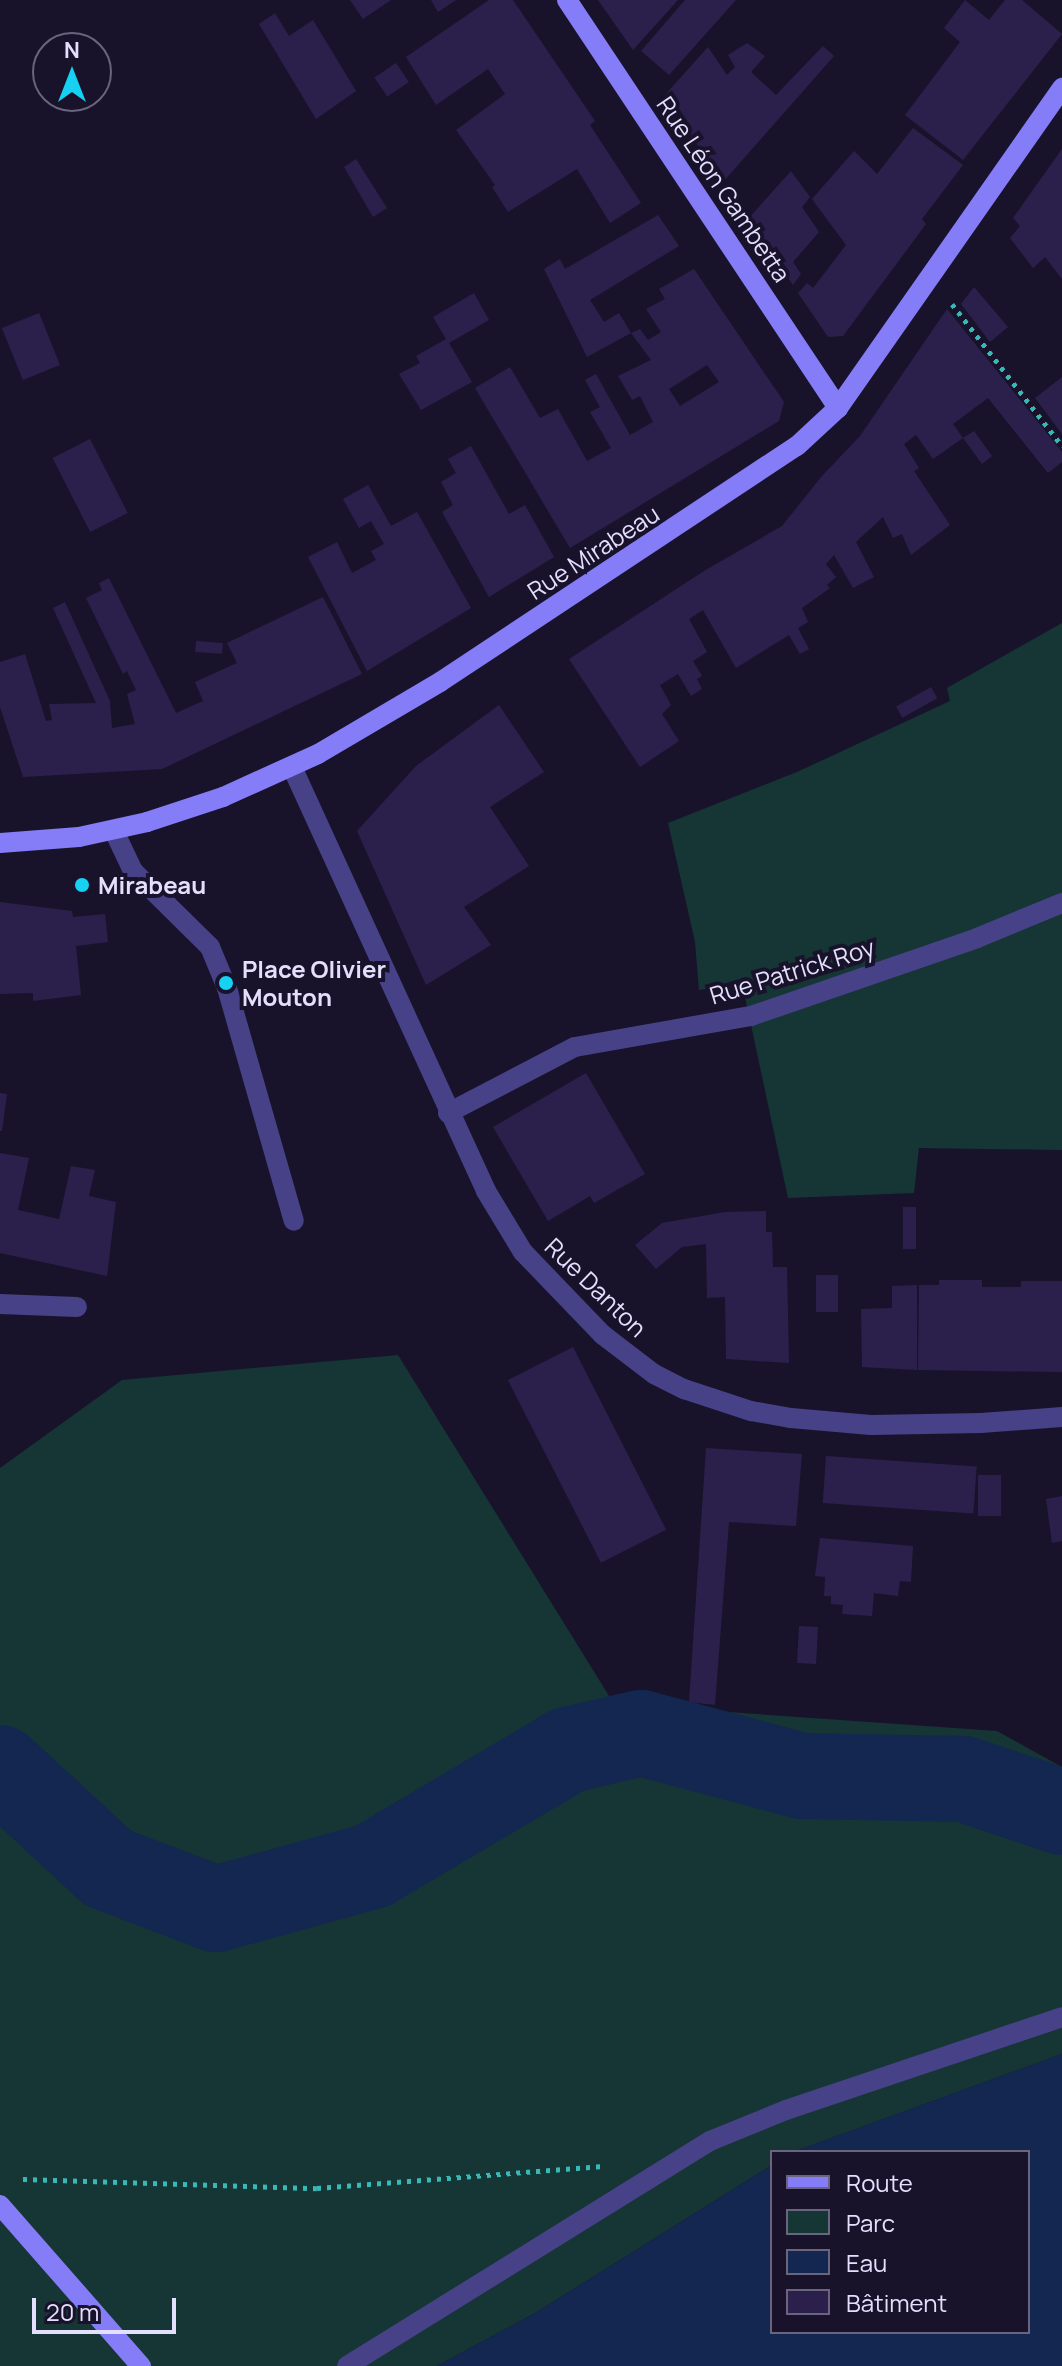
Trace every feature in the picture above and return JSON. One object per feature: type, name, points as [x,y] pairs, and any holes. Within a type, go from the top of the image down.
[{"type":"street","name":"Rue Léon Gambetta","points":[[567,0],[838,408]]},
{"type":"street","name":"Rue Mirabeau","points":[[0,843],[40,842],[114,831],[223,797],[292,767],[404,705],[616,569],[797,446],[838,408],[1062,88]]},
{"type":"street","name":"Rue Danton","points":[[292,767],[448,1113],[504,1223],[541,1274],[611,1341],[654,1374],[684,1389],[751,1411],[832,1423],[981,1423],[1062,1417]]},
{"type":"street","points":[[114,831],[133,871],[210,947],[227,988],[294,1221]]},
{"type":"street","name":"Rue Patrick Roy","points":[[448,1113],[575,1047],[764,1012],[977,938],[1062,903]]},
{"type":"street","points":[[0,1304],[77,1307]]},
{"type":"street","points":[[347,2366],[710,2141],[786,2110],[1062,2017]]},
{"type":"street","points":[[0,2205],[141,2366]]},
{"type":"path","points":[[923,283],[948,299],[1062,446]]},
{"type":"path","points":[[16,2179],[317,2188],[614,2165]]},
{"type":"green space","points":[[1062,623],[1062,1150],[919,1148],[914,1193],[788,1198],[742,983],[699,990],[695,942],[668,823],[797,772],[950,701],[947,688]]},
{"type":"green space","points":[[398,1355],[614,1704],[997,1731],[1062,1767],[1062,2054],[798,2150],[770,2150],[770,2166],[537,2312],[437,2366],[0,2366],[0,1468],[122,1380]]},
{"type":"water","points":[[1062,2054],[1062,2366],[437,2366],[537,2312],[770,2166],[770,2334],[1030,2334],[1030,2150],[798,2150]]},
{"type":"building","points":[[350,0],[391,0],[363,19]]},
{"type":"building","points":[[431,0],[456,0],[438,12]]},
{"type":"building","points":[[489,0],[513,0],[595,121],[590,125],[641,203],[610,223],[577,169],[508,212],[492,187],[495,185],[456,130],[505,94],[488,69],[436,105],[406,57]]},
{"type":"building","points":[[598,0],[678,0],[633,50]]},
{"type":"building","points":[[685,0],[736,0],[669,75],[641,51]]},
{"type":"building","points":[[965,0],[989,20],[1005,0],[1022,0],[1062,34],[963,160],[905,115],[960,42],[944,28]]},
{"type":"building","points":[[275,13],[289,36],[313,20],[356,91],[316,119],[259,24]]},
{"type":"building","points":[[747,43],[765,56],[751,72],[776,95],[823,46],[834,56],[723,182],[664,96],[708,47],[727,75],[735,67],[728,55]]},
{"type":"building","points":[[396,63],[409,82],[387,97],[374,78]]},
{"type":"building","points":[[913,128],[963,165],[922,219],[926,224],[843,336],[828,337],[798,293],[807,283],[813,288],[846,245],[812,199],[854,151],[877,174]]},
{"type":"building","points":[[1062,149],[1062,279],[1045,257],[1033,268],[1010,238],[1020,226],[1013,218]]},
{"type":"building","points":[[356,159],[387,208],[373,217],[344,167]]},
{"type":"building","points":[[791,171],[810,197],[802,207],[819,232],[793,262],[801,274],[793,285],[748,219]]},
{"type":"building","points":[[658,215],[679,246],[590,300],[604,322],[619,313],[631,333],[587,357],[544,269],[560,259],[565,269]]},
{"type":"building","points":[[694,269],[784,402],[779,421],[570,548],[475,388],[510,367],[540,418],[558,409],[587,461],[611,448],[590,412],[600,407],[585,380],[596,374],[630,435],[653,422],[640,396],[632,400],[618,376],[651,360],[631,333],[640,329],[648,340],[661,332],[646,309],[665,299],[659,289]],"holes":[[[707,365],[719,382],[680,406],[669,389]]]},
{"type":"building","points":[[974,287],[1008,327],[990,342],[961,304]]},
{"type":"building","points":[[474,293],[489,320],[449,343],[472,382],[421,410],[399,374],[420,363],[416,356],[446,339],[433,317]]},
{"type":"building","points":[[947,309],[1062,452],[1062,462],[1048,473],[988,398],[953,424],[963,438],[933,459],[916,435],[904,444],[919,468],[914,471],[950,525],[911,555],[902,534],[893,538],[883,517],[856,542],[874,577],[853,588],[834,555],[826,564],[836,577],[827,585],[830,588],[802,608],[808,622],[798,628],[809,649],[800,654],[789,635],[736,668],[703,610],[689,619],[707,652],[693,661],[702,676],[697,679],[702,689],[691,696],[678,674],[660,685],[671,705],[662,714],[679,741],[640,767],[569,659],[704,571],[782,526],[822,476],[860,436]]},
{"type":"building","points":[[39,313],[60,365],[23,380],[2,328]]},
{"type":"building","points":[[1062,377],[1062,434],[1035,398]]},
{"type":"building","points":[[974,431],[992,456],[982,464],[963,438]]},
{"type":"building","points":[[90,439],[128,513],[90,532],[53,458]]},
{"type":"building","points":[[471,446],[509,514],[525,505],[554,557],[489,597],[442,512],[453,505],[441,482],[456,473],[448,459]]},
{"type":"building","points":[[368,485],[391,526],[417,512],[471,608],[367,671],[308,557],[337,542],[352,573],[376,560],[371,551],[384,544],[371,521],[359,528],[343,499]]},
{"type":"building","points":[[109,578],[176,713],[203,701],[195,682],[237,663],[227,643],[323,597],[362,674],[162,769],[23,777],[0,707],[0,662],[25,654],[46,721],[52,720],[49,704],[96,703],[53,608],[65,602],[110,701],[112,728],[135,724],[127,694],[136,690],[127,671],[123,674],[86,598],[102,590],[99,583]]},
{"type":"building","points":[[196,641],[223,643],[222,654],[195,652]]},
{"type":"building","points":[[931,687],[937,698],[902,718],[896,706]]},
{"type":"building","points":[[499,705],[544,772],[490,807],[529,866],[464,907],[491,945],[426,985],[357,831],[416,766]]},
{"type":"building","points":[[0,902],[72,911],[73,917],[105,914],[108,942],[76,946],[81,995],[33,1001],[33,993],[0,994]]},
{"type":"building","points":[[586,1073],[645,1174],[594,1203],[590,1196],[548,1221],[493,1127]]},
{"type":"building","points":[[0,1093],[7,1094],[2,1131],[0,1131]]},
{"type":"building","points":[[0,1153],[29,1158],[18,1210],[59,1219],[71,1166],[95,1170],[89,1196],[116,1202],[107,1276],[0,1253]]},
{"type":"building","points":[[903,1207],[916,1207],[916,1249],[903,1249]]},
{"type":"building","points":[[766,1211],[766,1232],[772,1232],[773,1267],[787,1267],[789,1363],[726,1359],[725,1297],[707,1298],[706,1244],[682,1247],[656,1269],[635,1245],[662,1223],[725,1212]]},
{"type":"building","points":[[816,1275],[838,1275],[838,1312],[816,1312]]},
{"type":"building","points":[[939,1280],[982,1280],[982,1287],[1021,1287],[1021,1281],[1062,1281],[1062,1372],[918,1370],[919,1285],[939,1285]]},
{"type":"building","points":[[917,1285],[917,1370],[862,1367],[861,1309],[892,1308],[892,1286]]},
{"type":"building","points":[[573,1347],[666,1530],[601,1563],[508,1380]]},
{"type":"building","points":[[706,1448],[802,1454],[796,1526],[729,1522],[715,1705],[689,1702]]},
{"type":"building","points":[[826,1456],[977,1467],[973,1513],[823,1503]]},
{"type":"building","points":[[978,1475],[1001,1475],[1001,1516],[978,1516]]},
{"type":"building","points":[[1062,1496],[1062,1541],[1052,1543],[1046,1499]]},
{"type":"building","points":[[820,1538],[913,1546],[911,1582],[900,1581],[898,1596],[874,1593],[872,1616],[842,1614],[843,1605],[831,1604],[831,1596],[824,1596],[825,1577],[815,1576]]},
{"type":"building","points":[[799,1626],[818,1627],[816,1664],[797,1663]]},
{"type":"waterway","points":[[0,1768],[108,1868],[216,1909],[372,1866],[568,1750],[641,1733],[803,1776],[964,1779],[1062,1812]]},
{"type":"place","name":"Mirabeau","points":[[82,885]]},
{"type":"place","name":"Place Olivier Mouton","points":[[226,983]]}]
